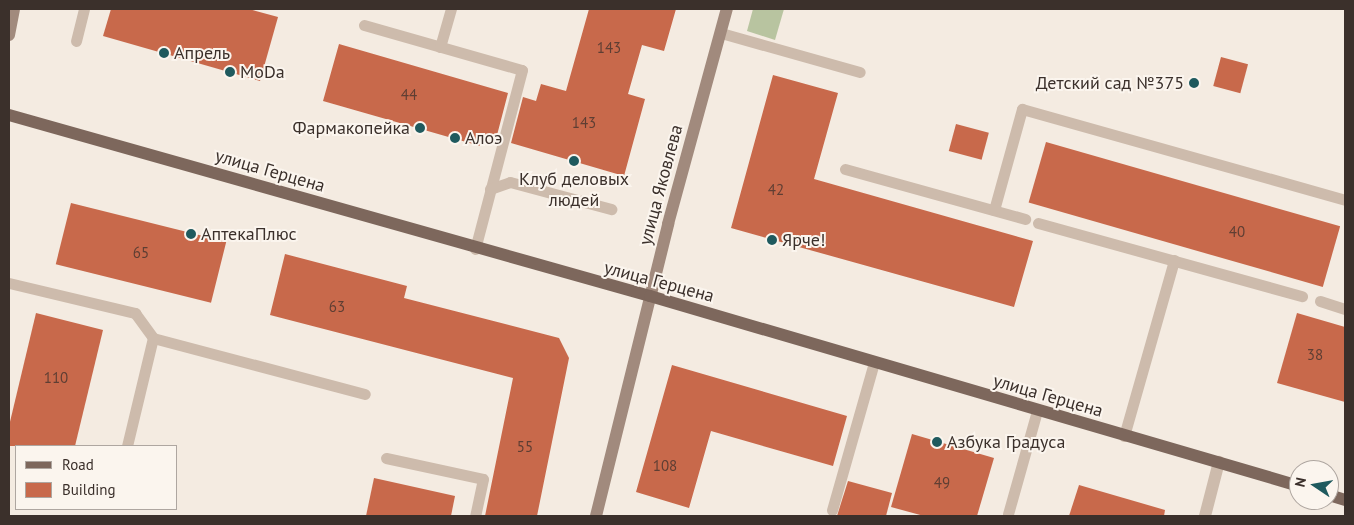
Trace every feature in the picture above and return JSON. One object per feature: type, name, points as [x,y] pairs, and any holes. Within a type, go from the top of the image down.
[{"type":"main road","name":"улица Герцена","points":[[9,115],[475,249],[650,296],[1037,411],[1289,483]]},
{"type":"street","points":[[9,35],[14,9]]},
{"type":"street","name":"улица Яковлева","points":[[596,516],[650,296],[727,9]]},
{"type":"street","points":[[1205,516],[1218,462]]},
{"type":"lane","points":[[76,41],[84,9]]},
{"type":"lane","points":[[440,47],[451,9]]},
{"type":"lane","points":[[364,25],[522,70],[475,249]]},
{"type":"lane","points":[[721,33],[860,72]]},
{"type":"lane","points":[[994,210],[1022,110],[1345,200]]},
{"type":"lane","points":[[845,169],[1024,219]]},
{"type":"lane","points":[[490,189],[510,182],[611,209]]},
{"type":"lane","points":[[1038,223],[1302,296]]},
{"type":"lane","points":[[1124,436],[1174,260]]},
{"type":"lane","points":[[9,283],[135,313],[153,338],[365,394]]},
{"type":"lane","points":[[1320,302],[1345,308]]},
{"type":"lane","points":[[126,445],[153,338]]},
{"type":"lane","points":[[832,510],[874,363]]},
{"type":"lane","points":[[1008,514],[1037,411]]},
{"type":"lane","points":[[386,458],[483,479],[475,516]]},
{"type":"green space","points":[[753,9],[784,9],[775,40],[747,31]]},
{"type":"building","points":[[111,9],[249,9],[278,17],[260,81],[103,36]]},
{"type":"building","points":[[589,9],[676,9],[664,51],[642,45],[628,94],[645,99],[624,176],[511,143],[523,97],[536,101],[541,84],[566,91]]},
{"type":"building","points":[[339,44],[508,93],[496,139],[483,135],[480,146],[323,101]]},
{"type":"building","points":[[1221,57],[1248,64],[1240,93],[1213,86]]},
{"type":"building","points":[[773,75],[838,93],[814,179],[1033,241],[1014,307],[731,228]]},
{"type":"building","points":[[956,124],[989,133],[982,160],[949,151]]},
{"type":"building","points":[[1046,142],[1340,226],[1323,287],[1029,203]]},
{"type":"building","points":[[71,203],[226,242],[211,303],[56,264]]},
{"type":"building","points":[[285,254],[407,286],[404,298],[559,338],[569,358],[537,516],[485,516],[513,378],[270,315]]},
{"type":"building","points":[[36,313],[103,330],[75,445],[9,446],[9,426]]},
{"type":"building","points":[[1297,313],[1345,327],[1345,402],[1277,383]]},
{"type":"building","points":[[672,365],[847,416],[833,466],[711,431],[689,508],[636,492]]},
{"type":"building","points":[[912,434],[994,458],[977,516],[924,516],[891,507]]},
{"type":"building","points":[[374,478],[455,496],[451,516],[366,516]]},
{"type":"building","points":[[848,481],[892,493],[886,516],[837,516]]},
{"type":"building","points":[[1079,485],[1165,510],[1164,516],[1069,516]]},
{"type":"place","name":"Апрель","points":[[164,53]]},
{"type":"place","name":"МоDa","points":[[230,72]]},
{"type":"place","name":"Детский сад №375","points":[[1194,83]]},
{"type":"place","name":"Фармакопейка","points":[[420,128]]},
{"type":"place","name":"Алоэ","points":[[455,138]]},
{"type":"place","name":"Клуб деловых людей","points":[[574,161]]},
{"type":"place","name":"АптекаПлюс","points":[[191,234]]},
{"type":"place","name":"Ярче!","points":[[772,240]]},
{"type":"place","name":"Азбука Градуса","points":[[937,442]]}]
